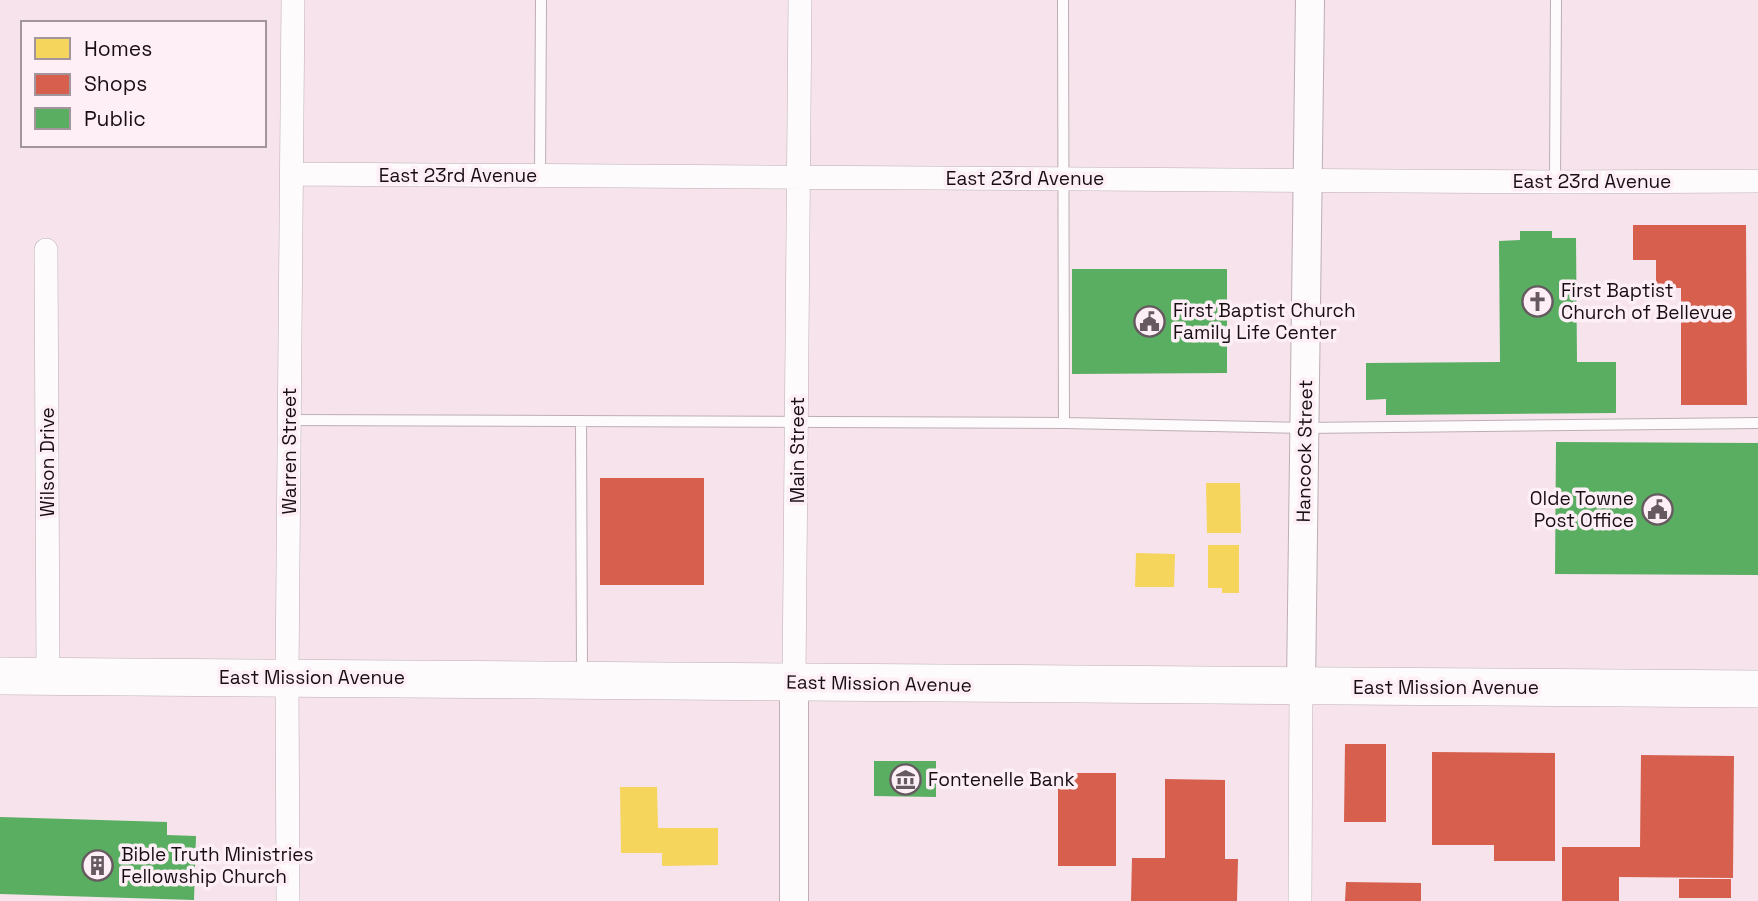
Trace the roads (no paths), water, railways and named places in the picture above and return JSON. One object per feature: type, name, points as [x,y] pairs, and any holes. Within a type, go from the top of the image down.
[{"type":"main road","name":"East Mission Avenue","points":[[0,676],[1758,689]]},
{"type":"street","name":"Warren Street","points":[[288,901],[287,677],[293,0]]},
{"type":"street","name":"Main Street","points":[[794,901],[800,0]]},
{"type":"street","name":"Hancock Street","points":[[1300,901],[1310,0]]},
{"type":"street","name":"East 23rd Avenue","points":[[292,174],[1758,181]]},
{"type":"street","name":"Wilson Drive","points":[[46,250],[48,675]]},
{"type":"lane","points":[[540,175],[541,0]]},
{"type":"lane","points":[[1063,0],[1064,423]]},
{"type":"lane","points":[[1555,182],[1556,0]]},
{"type":"lane","points":[[289,420],[1064,423],[1304,428],[1758,423]]},
{"type":"lane","points":[[581,422],[582,680]]},
{"type":"place","name":"First Baptist Church of Bellevue","points":[[1538,301]]},
{"type":"place","name":"First Baptist Church Family Life Center","points":[[1150,321]]},
{"type":"place","name":"Olde Towne Post Office","points":[[1657,509]]},
{"type":"place","name":"Fontenelle Bank","points":[[905,779]]},
{"type":"place","name":"Bible Truth Ministries Fellowship Church","points":[[98,865]]}]
